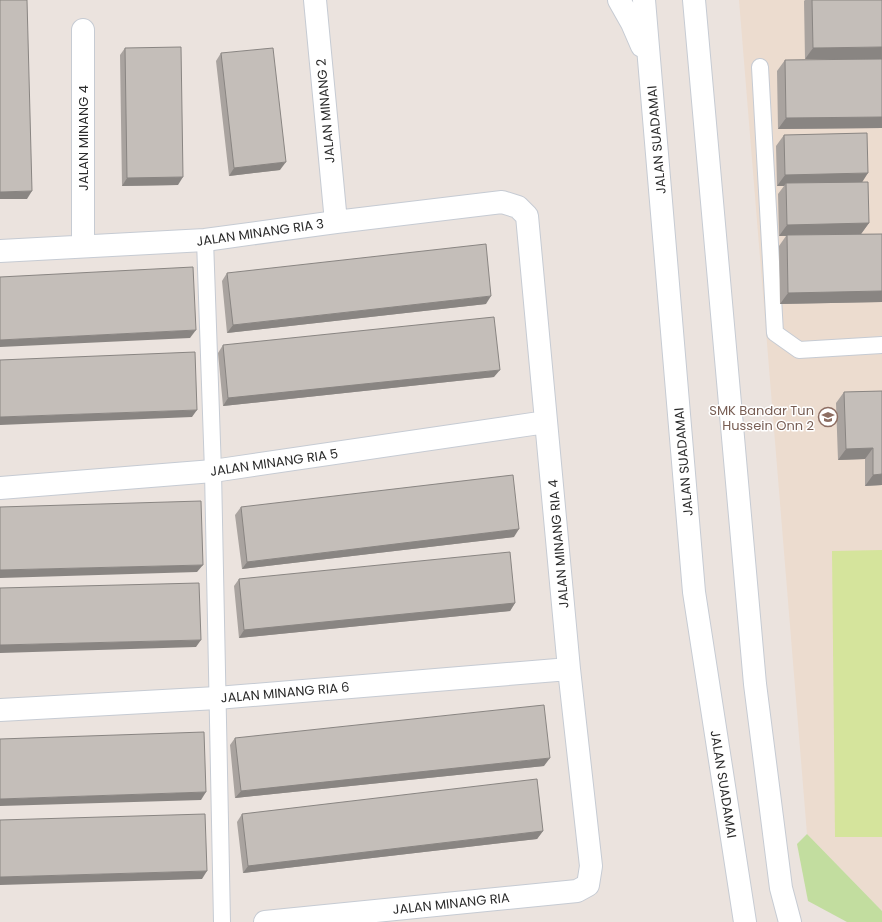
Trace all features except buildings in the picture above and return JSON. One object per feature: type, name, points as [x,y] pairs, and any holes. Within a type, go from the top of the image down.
[{"type":"street","name":"JALAN MINANG 2","points":[[315,0],[336,222]]},
{"type":"street","points":[[619,0],[632,23],[649,64]]},
{"type":"street","name":"JALAN SUADAMAI","points":[[644,0],[694,592],[745,922]]},
{"type":"street","points":[[694,0],[755,684],[781,888],[790,922]]},
{"type":"street","name":"JALAN MINANG 4","points":[[83,30],[83,246]]},
{"type":"street","name":"JALAN MINANG RIA 3","points":[[0,251],[205,240],[336,222],[502,202],[518,207]]},
{"type":"street","name":"JALAN MINANG RIA 4","points":[[518,207],[527,216],[569,669],[591,866],[588,885]]},
{"type":"street","name":"JALAN MINANG RIA 5","points":[[0,488],[213,471],[546,422]]},
{"type":"street","name":"JALAN MINANG RIA 6","points":[[0,710],[217,698],[569,669]]},
{"type":"street","name":"JALAN MINANG RIA","points":[[265,922],[577,891],[588,885]]},
{"type":"street","points":[[781,888],[801,920],[806,922]]},
{"type":"lane","points":[[760,67],[775,333],[799,350],[882,345]]},
{"type":"lane","points":[[205,240],[213,471],[222,922]]},
{"type":"shaded area","name":"SMK Bandar Tun Hussein Onn 2","points":[[739,0],[882,0],[882,911],[807,834]]},
{"type":"green space","points":[[882,550],[882,837],[835,837],[832,551]]},
{"type":"green space","points":[[807,834],[882,911],[882,922],[847,922],[808,901],[797,844]]},
{"type":"place","name":"SMK Bandar Tun Hussein Onn 2","points":[[828,417]]}]
